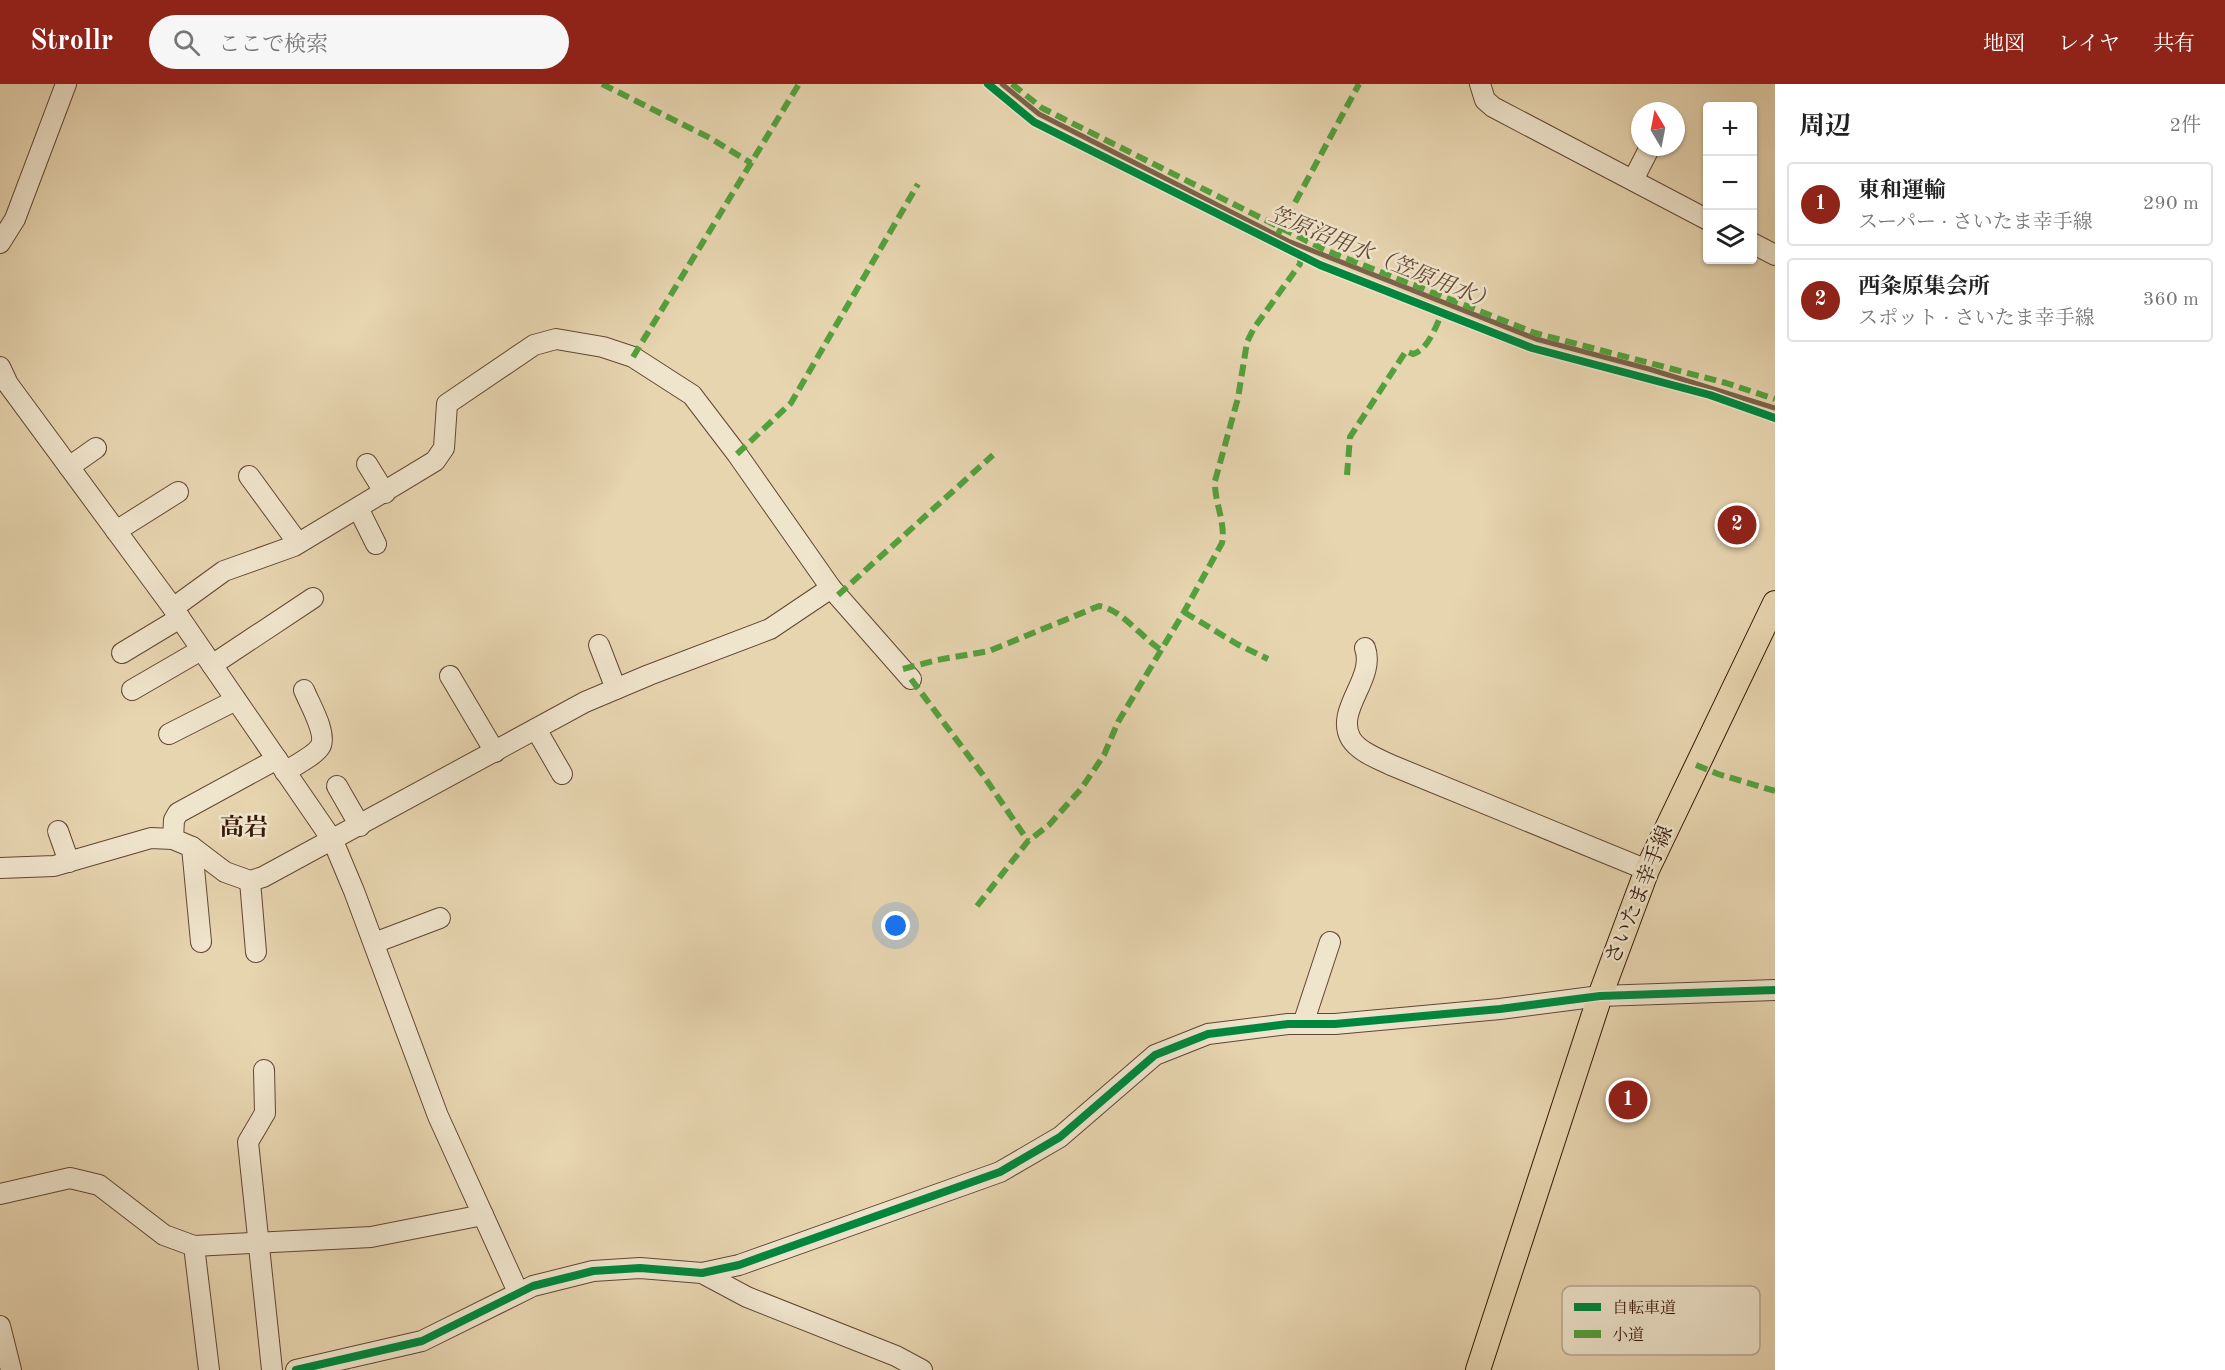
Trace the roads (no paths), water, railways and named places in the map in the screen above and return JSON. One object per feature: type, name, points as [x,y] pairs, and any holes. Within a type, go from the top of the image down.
[{"type":"main road","name":"さいたま幸手線","points":[[1478,1370],[1600,996],[1647,870],[1775,603]]},
{"type":"street","points":[[0,243],[15,219],[66,84]]},
{"type":"street","points":[[1480,84],[1485,100],[1493,107],[1703,218]]},
{"type":"street","points":[[1633,180],[1645,156]]},
{"type":"street","points":[[1757,246],[1775,255]]},
{"type":"street","points":[[122,653],[176,613],[224,571],[298,543],[435,461],[444,448],[447,404],[534,345],[556,339],[603,347],[633,357],[692,395],[737,454],[831,588],[911,679]]},
{"type":"street","points":[[3,380],[176,613],[333,841],[374,942],[438,1116],[518,1292]]},
{"type":"street","points":[[69,467],[96,448]]},
{"type":"street","points":[[367,464],[385,492]]},
{"type":"street","points":[[249,476],[298,543]]},
{"type":"street","points":[[116,531],[178,492]]},
{"type":"street","points":[[358,508],[376,544]]},
{"type":"street","points":[[0,868],[54,866],[151,838],[173,839],[192,848],[225,872],[250,880],[263,877],[585,702],[770,629],[831,588]]},
{"type":"street","points":[[132,690],[206,657],[312,598]]},
{"type":"street","points":[[599,645],[616,689]]},
{"type":"street","points":[[1365,648],[1367,670],[1351,705],[1348,725],[1351,739],[1360,748],[1391,765],[1647,870]]},
{"type":"street","points":[[450,676],[495,752]]},
{"type":"street","points":[[173,839],[174,820],[178,813],[319,749],[322,740],[319,726],[304,690]]},
{"type":"street","points":[[169,734],[236,700]]},
{"type":"street","points":[[537,729],[562,774]]},
{"type":"street","points":[[337,786],[360,826]]},
{"type":"street","points":[[58,831],[69,862]]},
{"type":"street","points":[[192,848],[201,942]]},
{"type":"street","points":[[250,880],[256,952]]},
{"type":"street","points":[[374,942],[440,918]]},
{"type":"street","points":[[1303,1024],[1330,942]]},
{"type":"street","points":[[296,1370],[422,1341],[518,1292],[593,1271],[640,1268],[702,1273],[739,1265],[1000,1172],[1060,1137],[1155,1055],[1208,1034],[1303,1024],[1335,1024],[1476,1011],[1600,996],[1775,990]]},
{"type":"street","points":[[264,1070],[265,1113],[248,1142],[272,1370]]},
{"type":"street","points":[[0,1194],[70,1178],[99,1185],[164,1235],[194,1246],[371,1238],[483,1215]]},
{"type":"street","points":[[194,1246],[209,1370]]},
{"type":"street","points":[[702,1273],[747,1296],[896,1356],[922,1370]]},
{"type":"street","points":[[0,1326],[11,1370]]},
{"type":"waterway","name":"笠原沼用水（笠原用水）","points":[[1002,84],[1039,114],[1288,241],[1536,339],[1649,369],[1775,408]]},
{"type":"place","name":"西粂原集会所","points":[[1737,525]]},
{"type":"place","name":"東和運輸","points":[[1628,1100]]},
{"type":"district","name":"高岩","points":[[244,829]]}]
